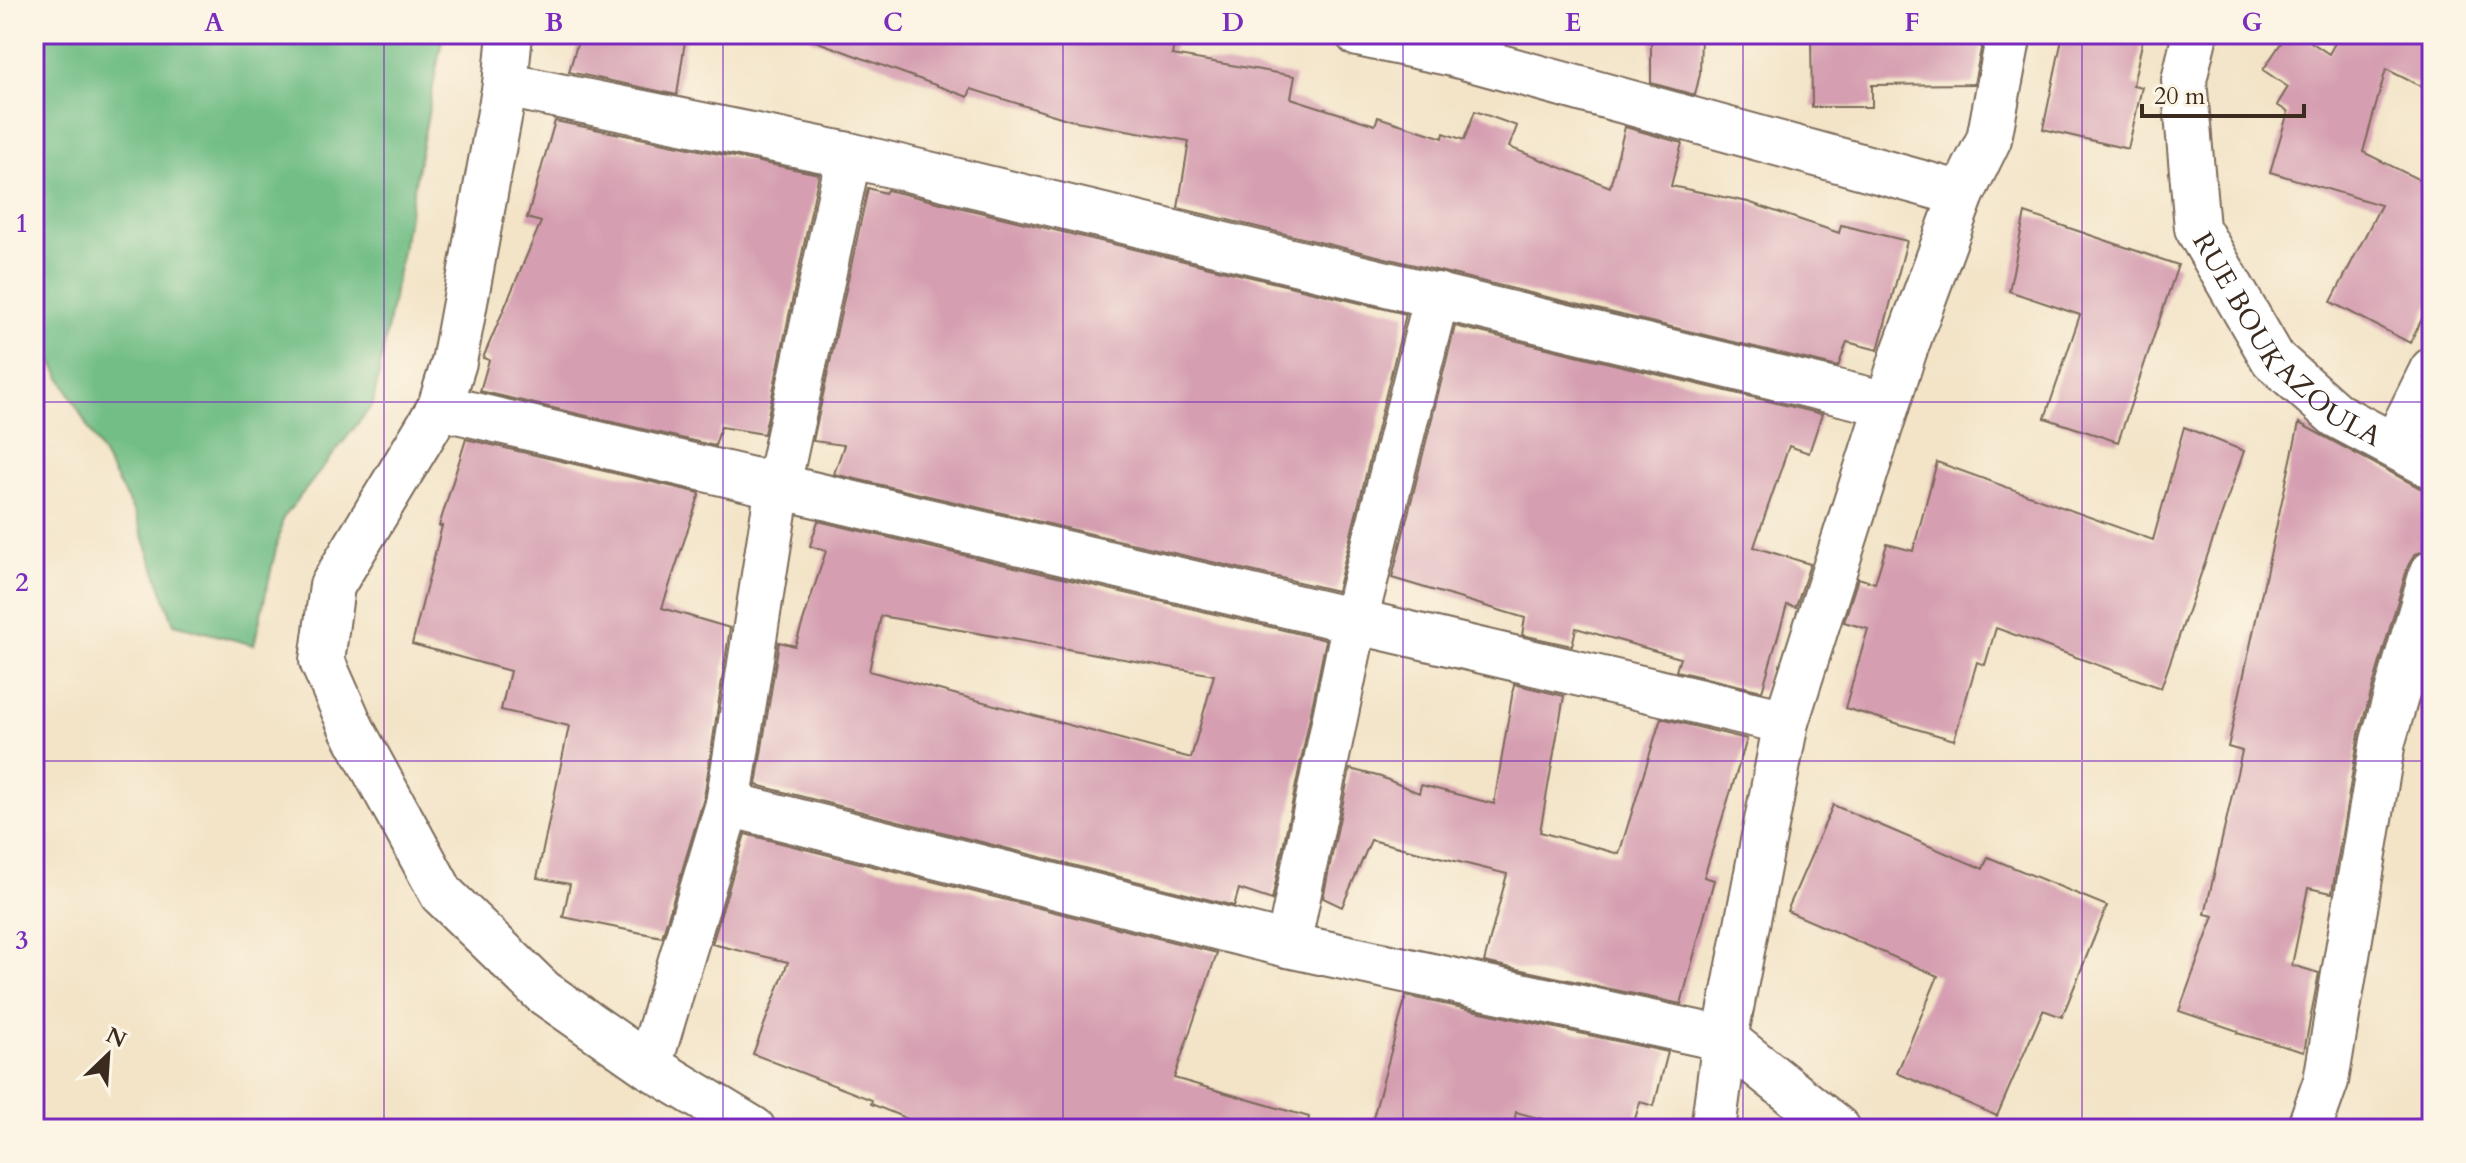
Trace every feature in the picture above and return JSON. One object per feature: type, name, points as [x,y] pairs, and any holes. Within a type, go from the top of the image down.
[{"type":"street","points":[[510,34],[505,85],[454,362],[440,407],[332,586],[322,661],[352,729],[442,894],[543,992],[649,1066],[753,1129]]},
{"type":"street","points":[[1358,34],[1452,44],[1962,194]]},
{"type":"street","points":[[1713,1129],[1725,1039],[1786,722],[1887,404],[1962,194],[1989,139],[2009,34]]},
{"type":"street","name":"RUE BOUKAZOULA","points":[[2195,34],[2184,80],[2197,228],[2273,359],[2336,415],[2432,466]]},
{"type":"street","points":[[505,85],[849,155],[1887,404]]},
{"type":"street","points":[[649,1066],[728,804],[778,486],[849,155]]},
{"type":"street","points":[[1288,945],[1355,621],[1437,295]]},
{"type":"street","points":[[2395,445],[2432,370]]},
{"type":"street","points":[[440,407],[1786,722]]},
{"type":"street","points":[[2309,1129],[2326,1081],[2383,741],[2432,573]]},
{"type":"street","points":[[728,804],[1288,945],[1725,1039],[1838,1129]]},
{"type":"green space","points":[[34,34],[443,34],[373,404],[283,518],[254,645],[174,624],[136,516],[34,328]]},
{"type":"building","points":[[580,34],[686,34],[677,95],[569,72]]},
{"type":"building","points":[[811,34],[1176,34],[1172,55],[1295,76],[1291,98],[1375,125],[1378,117],[1443,138],[1444,133],[1464,140],[1475,111],[1517,126],[1509,147],[1610,187],[1625,127],[1682,143],[1671,186],[1748,202],[1839,233],[1841,225],[1907,241],[1878,350],[1847,342],[1838,367],[1178,208],[1189,141],[1070,120],[971,89],[968,97],[810,39]]},
{"type":"building","points":[[1651,34],[1701,34],[1700,74],[1695,95],[1651,83]]},
{"type":"building","points":[[1811,34],[1984,34],[1974,84],[1872,85],[1872,107],[1812,107]]},
{"type":"building","points":[[2063,34],[2144,34],[2133,85],[2142,87],[2128,149],[2043,129]]},
{"type":"building","points":[[2287,34],[2299,34],[2329,54],[2335,43],[2317,34],[2432,34],[2432,92],[2386,69],[2363,152],[2432,186],[2432,299],[2410,343],[2331,302],[2381,205],[2270,172],[2288,112],[2277,105],[2288,87],[2263,70]]},
{"type":"building","points":[[555,121],[819,174],[764,434],[721,427],[715,446],[480,391],[489,360],[483,358],[541,222],[527,218]]},
{"type":"building","points":[[868,188],[1406,314],[1337,591],[834,474],[844,445],[813,441]]},
{"type":"building","points":[[2025,213],[2178,265],[2118,442],[2045,418],[2080,315],[2009,291]]},
{"type":"building","points":[[1455,326],[1822,414],[1809,453],[1789,446],[1754,547],[1810,564],[1796,607],[1787,605],[1762,691],[1676,671],[1680,658],[1576,628],[1572,646],[1522,635],[1525,618],[1392,578]]},
{"type":"building","points":[[2299,423],[2420,488],[2432,491],[2432,549],[2415,554],[2408,566],[2359,734],[2332,893],[2308,888],[2292,965],[2319,973],[2304,1052],[2237,1033],[2179,1011],[2214,916],[2205,914],[2242,751],[2228,747]]},
{"type":"building","points":[[2184,427],[2244,451],[2161,688],[1996,628],[1985,665],[1977,662],[1954,740],[1845,708],[1868,629],[1844,622],[1858,578],[1875,583],[1887,544],[1913,551],[1937,462],[2153,540]]},
{"type":"building","points":[[466,439],[700,493],[662,608],[730,628],[704,798],[662,937],[563,917],[570,884],[537,878],[569,726],[501,710],[510,671],[412,644],[442,526],[439,526]]},
{"type":"building","points":[[818,521],[1326,640],[1272,900],[1239,889],[1234,906],[756,785],[779,642],[795,646],[826,551],[810,546]],"holes":[[[881,616],[1214,675],[1191,758],[869,671]]]},
{"type":"building","points":[[1514,684],[1564,696],[1540,832],[1619,854],[1661,718],[1747,739],[1704,877],[1714,880],[1681,1004],[1484,962],[1507,874],[1371,840],[1342,907],[1323,898],[1350,769],[1381,777],[1419,793],[1421,785],[1494,804]]},
{"type":"building","points":[[1833,805],[1983,869],[1988,857],[2107,906],[2062,1017],[2043,1010],[1997,1116],[1897,1073],[1938,976],[1787,911]]},
{"type":"building","points":[[745,834],[1217,953],[1174,1078],[1309,1117],[1307,1129],[932,1129],[871,1104],[872,1100],[753,1054],[788,962],[712,944]]},
{"type":"building","points":[[1406,996],[1668,1052],[1654,1106],[1640,1102],[1632,1129],[1578,1129],[1516,1112],[1513,1129],[1370,1129]]}]
